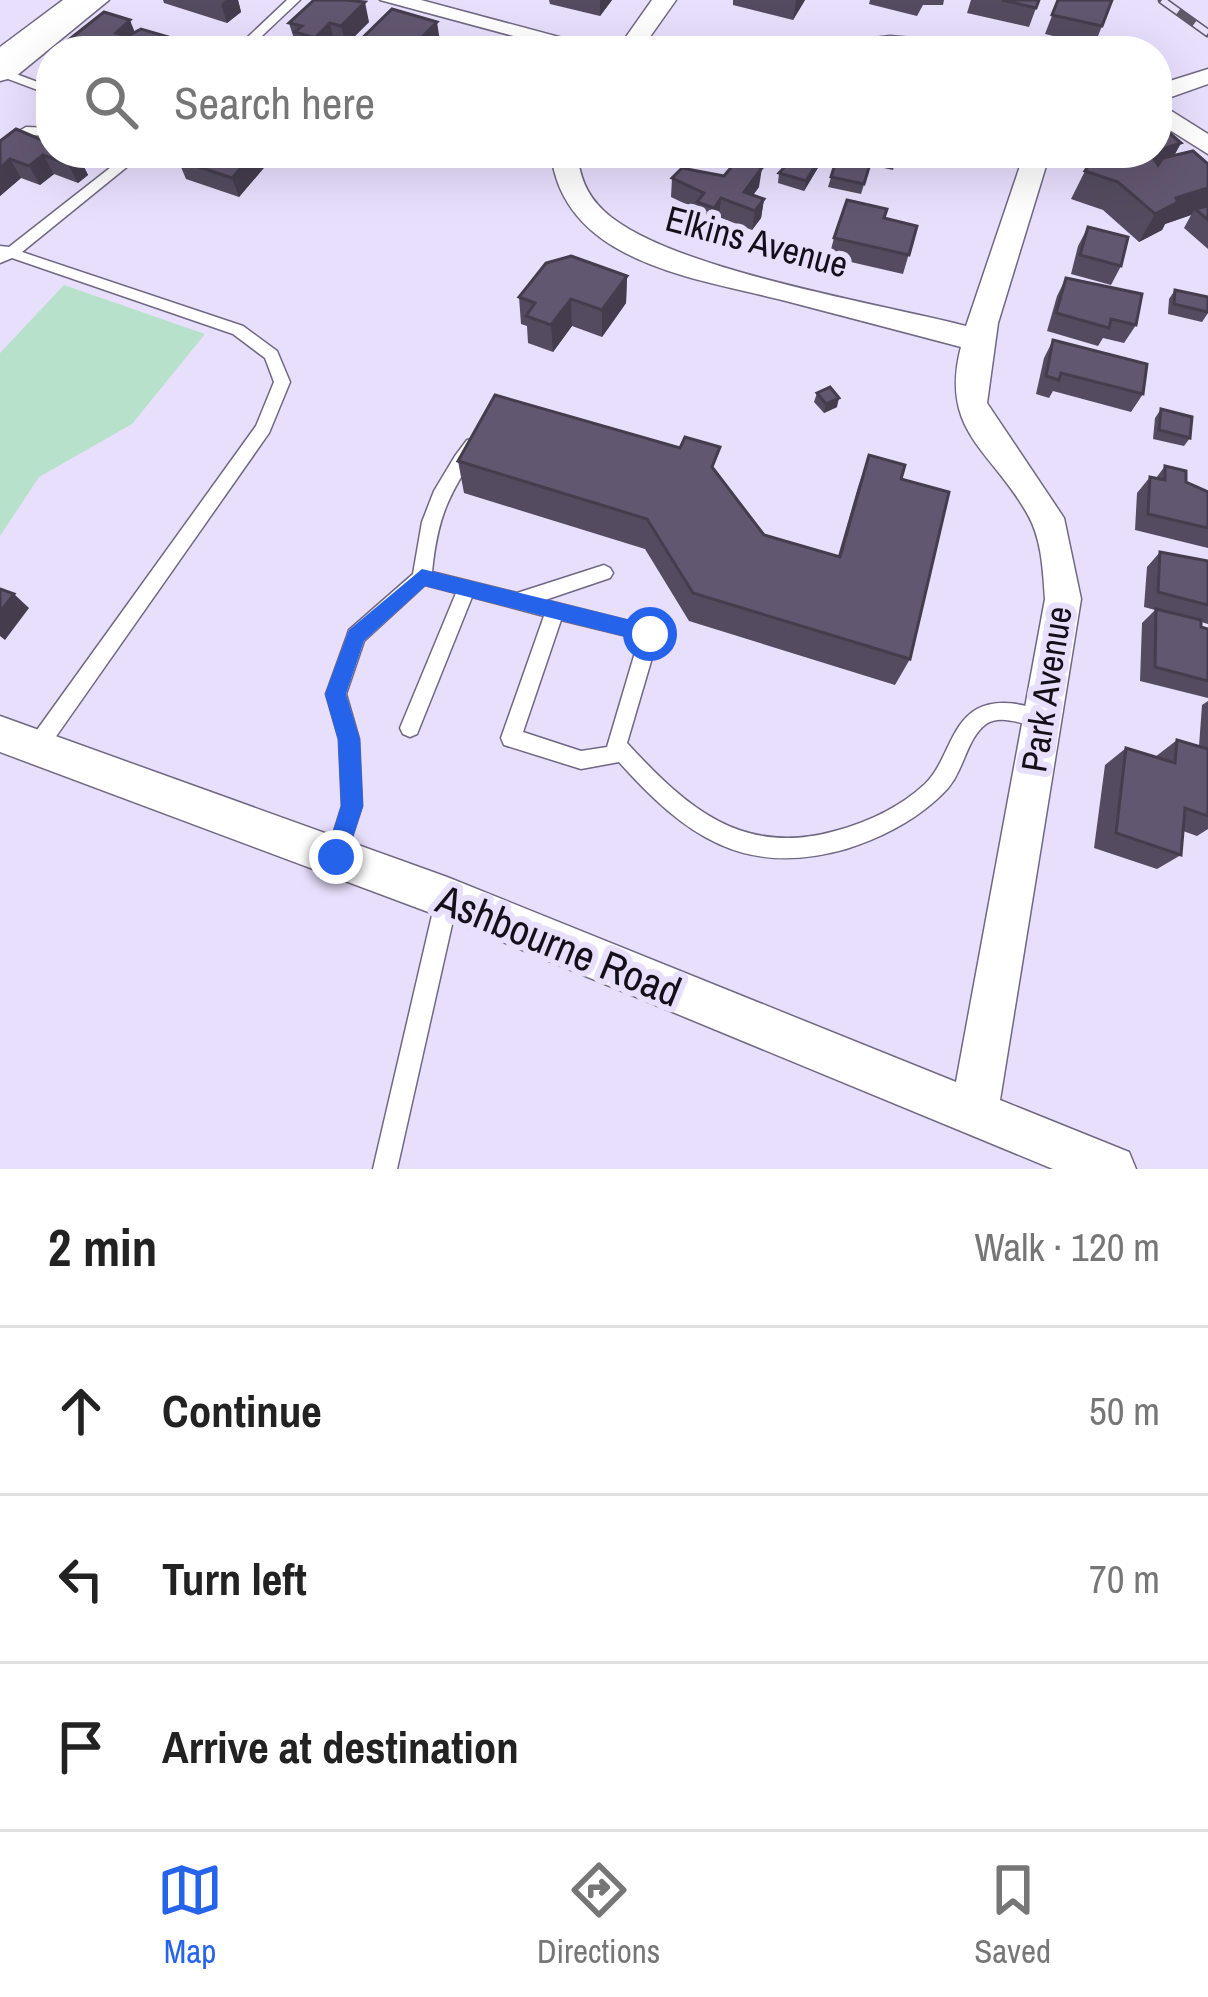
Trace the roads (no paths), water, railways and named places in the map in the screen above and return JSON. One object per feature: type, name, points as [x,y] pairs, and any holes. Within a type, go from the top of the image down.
[{"type":"highway","points":[[0,38],[54,0]]},
{"type":"highway","points":[[43,36],[89,0]]},
{"type":"highway","points":[[0,70],[36,42]]},
{"type":"street","points":[[392,0],[538,36]]},
{"type":"street","points":[[639,36],[664,0]]},
{"type":"street","points":[[1172,89],[1208,76]]},
{"type":"street","points":[[1172,121],[1208,146]]},
{"type":"street","name":"Elkins Avenue","points":[[567,168],[571,186],[602,226],[642,250],[979,340]]},
{"type":"street","name":"Park Avenue","points":[[974,1116],[1063,598],[1060,560],[1046,516],[1002,458],[969,399],[979,340],[1032,168]]},
{"type":"street","name":"Ashbourne Road","points":[[11,742],[447,898],[1112,1169]]},
{"type":"lane","points":[[255,36],[294,0]]},
{"type":"lane","points":[[0,70],[36,85]]},
{"type":"lane","points":[[0,148],[14,136],[36,134]]},
{"type":"lane","points":[[4,253],[117,168]]},
{"type":"lane","points":[[4,253],[238,330],[272,356],[282,382],[263,429],[11,742]]},
{"type":"lane","points":[[336,857],[352,806],[349,740],[336,694],[356,636],[422,577],[428,519],[443,481],[479,437]]},
{"type":"lane","points":[[517,601],[604,573]]},
{"type":"lane","points":[[422,577],[650,634],[614,755],[581,760],[511,737],[555,611]]},
{"type":"lane","points":[[410,728],[467,588]]},
{"type":"lane","points":[[617,746],[649,782],[694,817],[737,844],[774,853],[826,846],[897,820],[944,778],[975,720],[992,711],[1042,719]]},
{"type":"lane","points":[[385,1169],[447,898]]},
{"type":"railway","points":[[1162,0],[1208,33]]}]
